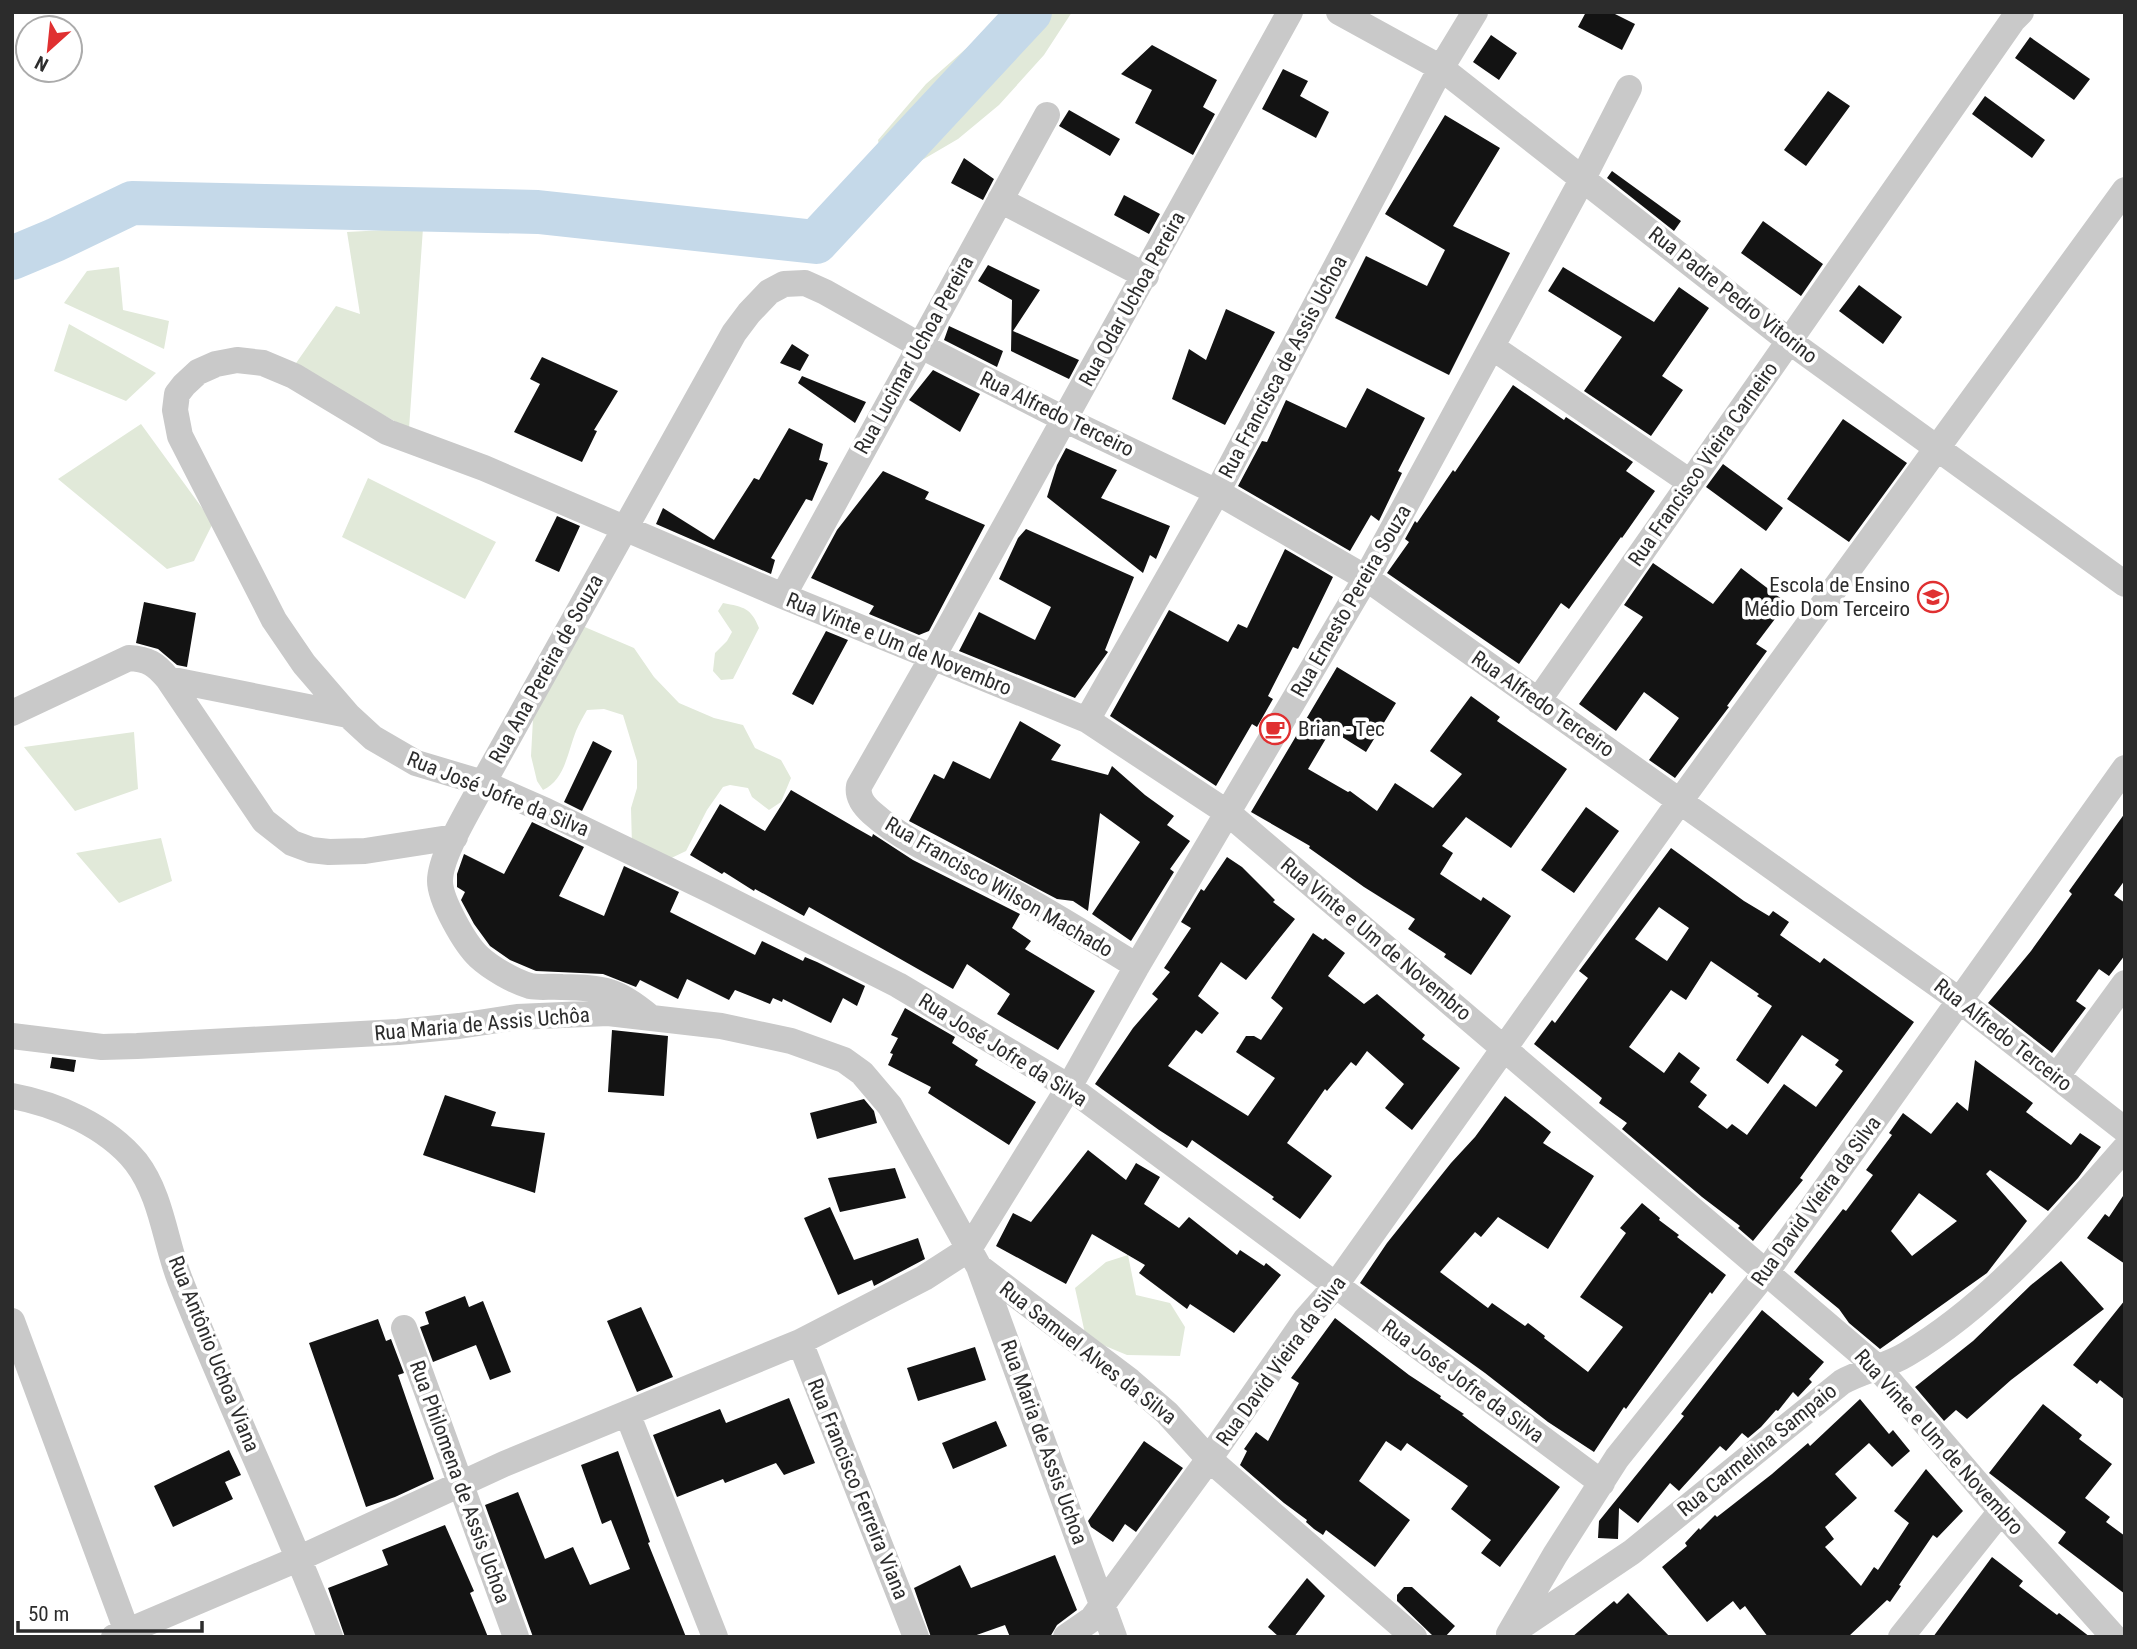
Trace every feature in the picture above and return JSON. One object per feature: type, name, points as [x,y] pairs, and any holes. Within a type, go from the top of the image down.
[{"type":"street","name":"Rua Odar Uchoa Pereira","points":[[932,658],[1290,12]]},
{"type":"street","name":"Rua Padre Pedro Vitorino","points":[[1339,12],[1441,68],[1789,341],[2125,584]]},
{"type":"street","name":"Rua Francisca de Assis Uchoa","points":[[1087,720],[1217,492],[1441,68],[1475,12]]},
{"type":"street","name":"Rua Francisco Vieira Carneiro","points":[[1538,701],[2017,16]]},
{"type":"street","name":"Rua Ernesto Pereira Souza","points":[[974,1258],[1137,966],[1366,578],[1629,88]]},
{"type":"street","name":"Rua Lucimar Uchoa Pereira","points":[[783,596],[1047,115]]},
{"type":"street","points":[[1680,801],[2125,190]]},
{"type":"street","points":[[1000,200],[1146,276]]},
{"type":"street","name":"Rua Alfredo Terceiro","points":[[734,333],[769,292],[784,284],[805,283],[1064,419],[1217,492],[1366,578],[1959,1000],[2125,1130]]},
{"type":"street","name":"Rua Ana Pereira de Souza","points":[[440,881],[455,838],[483,783],[734,333]]},
{"type":"street","points":[[1492,347],[1690,482]]},
{"type":"street","name":"Rua José Jofre da Silva","points":[[484,468],[387,432],[294,376],[263,363],[237,360],[216,364],[198,372],[177,394],[175,410],[180,436],[268,608],[304,664],[348,715],[373,738],[416,762],[483,783],[628,849],[898,985],[1069,1087],[1602,1483]]},
{"type":"street","name":"Rua Vinte e Um de Novembro","points":[[484,468],[783,596],[1087,720],[1228,813],[1878,1368],[2114,1637]]},
{"type":"street","points":[[12,713],[129,658],[145,659],[157,665],[264,821],[292,843],[311,850],[329,852],[365,851],[455,838]]},
{"type":"street","name":"Rua Francisco Wilson Machado","points":[[932,658],[859,786],[858,793],[864,806],[918,844],[1008,889],[1137,966]]},
{"type":"street","points":[[167,679],[348,715]]},
{"type":"street","name":"Rua David Vieira da Silva","points":[[1507,1636],[1555,1555],[1633,1435],[1767,1271],[2125,768]]},
{"type":"street","name":"Rua David Vieira da Silva","points":[[1066,1637],[1085,1626],[1209,1459],[1298,1331],[1335,1286],[1680,801]]},
{"type":"street","points":[[412,845],[440,881],[451,915],[474,951],[486,962],[531,986],[589,988],[613,992],[630,1000],[650,1017]]},
{"type":"street","points":[[2057,1076],[2125,983]]},
{"type":"street","name":"Rua Maria de Assis Uchôa","points":[[12,1036],[102,1047],[126,1047],[412,1031],[545,1014],[608,1013],[721,1026],[792,1041],[844,1060],[862,1073],[890,1106],[974,1258]]},
{"type":"street","name":"Rua Antônio Uchoa Viana","points":[[12,1096],[55,1108],[113,1138],[145,1176],[154,1195],[179,1278],[300,1558],[330,1637]]},
{"type":"street","name":"Rua Carmelina Sampaio","points":[[1507,1636],[1632,1552],[1842,1382],[1860,1372],[1878,1368],[1902,1357],[1932,1337],[2014,1271],[2125,1148]]},
{"type":"street","points":[[12,1321],[124,1635],[504,1464],[800,1342],[912,1284],[974,1258]]},
{"type":"street","name":"Rua Samuel Alves da Silva","points":[[974,1258],[1130,1381],[1167,1413],[1209,1459],[1414,1637]]},
{"type":"street","name":"Rua Maria de Assis Uchoa","points":[[974,1258],[1114,1637]]},
{"type":"street","name":"Rua Philomena de Assis Uchoa","points":[[404,1328],[516,1637]]},
{"type":"street","name":"Rua Francisco Ferreira Viana","points":[[800,1342],[916,1637]]},
{"type":"street","points":[[627,1413],[715,1637]]},
{"type":"street","points":[[1900,1637],[2001,1511]]},
{"type":"green space","points":[[1006,12],[1072,12],[1044,55],[999,105],[958,139],[917,163],[882,159],[878,140],[926,84],[969,46],[1001,28]]},
{"type":"green space","points":[[423,228],[409,429],[294,366],[336,306],[360,314],[347,232]]},
{"type":"green space","points":[[119,267],[123,310],[169,321],[164,349],[64,303],[87,271]]},
{"type":"green space","points":[[69,324],[156,373],[126,401],[54,371]]},
{"type":"green space","points":[[141,424],[213,523],[194,561],[167,569],[58,479]]},
{"type":"green space","points":[[368,478],[496,542],[465,599],[342,537]]},
{"type":"green space","points":[[723,603],[746,609],[759,628],[733,679],[721,680],[713,671],[715,653],[732,632],[718,611]]},
{"type":"green space","points":[[580,625],[634,648],[654,677],[679,703],[714,718],[743,725],[755,748],[781,760],[791,778],[781,802],[769,810],[752,797],[748,788],[730,785],[723,787],[707,810],[686,851],[663,862],[632,846],[631,808],[637,788],[637,761],[623,715],[604,709],[587,710],[561,772],[543,790],[537,781],[531,756],[533,719]]},
{"type":"green space","points":[[134,732],[138,789],[75,811],[24,747]]},
{"type":"green space","points":[[161,838],[172,881],[119,903],[76,853]]},
{"type":"green space","points":[[1128,1255],[1136,1295],[1170,1303],[1185,1327],[1180,1356],[1127,1355],[1086,1338],[1075,1288],[1106,1262]]},
{"type":"building","points":[[1586,12],[1611,12],[1635,24],[1622,50],[1578,27]]},
{"type":"building","points":[[1491,35],[1517,53],[1499,80],[1473,62]]},
{"type":"building","points":[[2030,37],[2090,79],[2074,100],[2015,58]]},
{"type":"building","points":[[1152,45],[1217,80],[1203,107],[1215,114],[1193,155],[1135,123],[1152,90],[1121,74]]},
{"type":"building","points":[[1283,69],[1308,81],[1300,96],[1329,112],[1316,138],[1262,109]]},
{"type":"building","points":[[1828,91],[1850,106],[1806,166],[1784,150]]},
{"type":"building","points":[[1985,96],[2045,140],[2032,158],[1972,114]]},
{"type":"building","points":[[1069,110],[1120,139],[1110,156],[1059,126]]},
{"type":"building","points":[[1445,115],[1500,148],[1453,226],[1510,253],[1449,375],[1335,318],[1366,256],[1427,286],[1445,250],[1385,214]]},
{"type":"building","points":[[964,158],[994,179],[983,200],[951,183]]},
{"type":"building","points":[[1612,171],[1681,221],[1674,231],[1607,178]]},
{"type":"building","points":[[1124,195],[1160,214],[1149,234],[1114,215]]},
{"type":"building","points":[[1763,221],[1823,264],[1801,296],[1741,253]]},
{"type":"building","points":[[988,265],[1040,290],[1013,331],[1079,360],[1069,379],[1011,351],[1012,300],[978,281]]},
{"type":"building","points":[[1563,267],[1654,322],[1679,287],[1709,308],[1662,376],[1683,390],[1651,436],[1584,391],[1622,337],[1548,291]]},
{"type":"building","points":[[1859,285],[1902,317],[1883,344],[1839,311]]},
{"type":"building","points":[[1226,309],[1275,332],[1225,425],[1172,399],[1189,349],[1206,360]]},
{"type":"building","points":[[949,326],[1003,351],[997,367],[944,340]]},
{"type":"building","points":[[792,344],[809,355],[800,371],[780,363]]},
{"type":"building","points":[[542,357],[618,391],[594,430],[597,431],[582,462],[514,432],[540,384],[530,379]]},
{"type":"building","points":[[933,370],[980,394],[960,432],[909,400]]},
{"type":"building","points":[[802,376],[866,402],[855,423],[798,383]]},
{"type":"building","points":[[1513,385],[1633,462],[1626,471],[1655,491],[1569,609],[1561,603],[1519,664],[1387,573],[1409,542],[1405,539],[1415,521],[1417,523],[1453,470],[1455,472]]},
{"type":"building","points":[[1367,388],[1425,418],[1398,471],[1402,473],[1379,521],[1371,515],[1350,551],[1238,486],[1262,441],[1267,442],[1286,400],[1346,428]]},
{"type":"building","points":[[1843,419],[1907,463],[1849,542],[1787,499]]},
{"type":"building","points":[[789,428],[823,444],[819,460],[828,463],[812,501],[806,499],[771,558],[775,560],[771,574],[656,524],[663,508],[714,540],[754,478],[759,480]]},
{"type":"building","points":[[1066,448],[1117,470],[1101,498],[1170,526],[1156,559],[1150,555],[1143,573],[1047,497],[1057,465]]},
{"type":"building","points":[[1723,464],[1783,508],[1766,531],[1706,487]]},
{"type":"building","points":[[883,471],[929,492],[925,499],[985,525],[929,631],[919,635],[869,614],[874,606],[811,578],[837,530]]},
{"type":"building","points":[[557,516],[580,526],[559,572],[535,561]]},
{"type":"building","points":[[1026,529],[1134,577],[1105,650],[1108,652],[1075,698],[959,651],[979,612],[1035,640],[1051,607],[999,579],[1018,538]]},
{"type":"building","points":[[1285,549],[1333,577],[1298,649],[1293,647],[1268,696],[1273,699],[1257,727],[1252,724],[1216,786],[1110,716],[1169,610],[1228,642],[1238,624],[1247,628]]},
{"type":"building","points":[[1653,563],[1713,604],[1741,568],[1787,603],[1756,644],[1767,651],[1675,778],[1649,760],[1679,718],[1644,692],[1616,731],[1579,704],[1643,617],[1624,605]]},
{"type":"building","points":[[144,602],[196,613],[187,667],[177,665],[158,649],[136,643]]},
{"type":"building","points":[[826,631],[848,640],[813,705],[792,694]]},
{"type":"building","points":[[1337,667],[1396,703],[1366,752],[1331,730],[1308,769],[1350,791],[1377,811],[1395,783],[1433,808],[1462,774],[1430,751],[1471,696],[1500,717],[1497,721],[1567,769],[1511,848],[1466,817],[1442,846],[1453,853],[1440,874],[1481,901],[1483,897],[1511,916],[1471,975],[1444,957],[1446,954],[1408,929],[1415,919],[1364,887],[1309,848],[1310,846],[1251,812]]},
{"type":"building","points":[[1020,721],[1061,745],[1051,760],[1108,775],[1112,766],[1174,816],[1167,825],[1190,841],[1170,869],[1174,872],[1131,941],[1092,914],[1140,842],[1100,813],[1088,911],[1073,901],[1057,899],[909,821],[934,774],[944,779],[953,761],[990,779]]},
{"type":"building","points":[[593,741],[612,751],[582,811],[564,802]]},
{"type":"building","points":[[791,790],[872,837],[873,834],[913,860],[1020,914],[1012,928],[1031,941],[1025,949],[1095,991],[1058,1050],[997,1014],[1010,994],[967,964],[953,989],[809,907],[804,916],[690,855],[720,804],[765,831]]},
{"type":"building","points":[[1586,807],[1619,831],[1574,893],[1541,870]]},
{"type":"building","points":[[2125,813],[2125,880],[2114,895],[2125,903],[2125,955],[2109,976],[2099,969],[2076,1001],[2086,1008],[2052,1053],[1988,1003],[2031,951],[2072,894],[2069,891]]},
{"type":"building","points":[[532,822],[584,847],[559,896],[604,916],[624,866],[679,892],[670,912],[755,955],[762,941],[803,961],[805,957],[817,962],[865,986],[857,1006],[843,998],[831,1023],[783,999],[782,1002],[773,998],[770,1004],[735,990],[729,1000],[687,979],[678,999],[640,980],[636,987],[603,974],[536,971],[510,960],[490,946],[474,924],[461,900],[465,892],[457,887],[457,874],[464,854],[504,874]]},
{"type":"building","points":[[1671,848],[1744,901],[1769,916],[1773,911],[1789,922],[1780,935],[1820,963],[1824,958],[1914,1022],[1800,1178],[1803,1180],[1753,1241],[1738,1228],[1740,1226],[1622,1129],[1627,1123],[1599,1103],[1602,1098],[1534,1044],[1552,1020],[1555,1023],[1588,978],[1579,971]],"holes":[[[1659,907],[1689,928],[1667,961],[1635,939]],[[1711,961],[1772,1006],[1736,1060],[1768,1084],[1802,1035],[1839,1060],[1835,1065],[1843,1071],[1816,1107],[1784,1084],[1747,1135],[1732,1124],[1727,1129],[1698,1107],[1707,1095],[1690,1082],[1700,1068],[1679,1052],[1664,1073],[1629,1047],[1671,990],[1686,1000]]]},
{"type":"building","points":[[1227,857],[1242,867],[1275,900],[1273,902],[1295,919],[1246,980],[1221,962],[1198,996],[1219,1013],[1202,1034],[1196,1030],[1168,1066],[1248,1116],[1275,1078],[1236,1052],[1246,1036],[1261,1040],[1283,1008],[1271,998],[1313,933],[1323,940],[1325,938],[1345,953],[1328,976],[1364,1004],[1377,994],[1425,1035],[1422,1039],[1460,1068],[1412,1130],[1385,1108],[1404,1084],[1367,1051],[1356,1066],[1351,1062],[1327,1091],[1325,1089],[1287,1143],[1332,1176],[1300,1219],[1272,1199],[1274,1197],[1192,1140],[1187,1148],[1095,1084],[1133,1028],[1158,999],[1152,994],[1170,972],[1164,968],[1191,928],[1181,922],[1201,889],[1204,891]]},
{"type":"building","points":[[905,1008],[955,1037],[952,1043],[978,1060],[975,1065],[1036,1102],[1009,1145],[928,1093],[931,1087],[888,1065],[893,1054],[890,1053],[898,1038],[891,1035]]},
{"type":"building","points":[[612,1030],[668,1036],[664,1096],[608,1092]]},
{"type":"building","points":[[52,1057],[76,1060],[74,1072],[50,1068]]},
{"type":"building","points":[[1975,1060],[2033,1103],[2026,1112],[2071,1145],[2080,1133],[2101,1147],[2048,1211],[1990,1170],[1986,1174],[2027,1221],[1987,1273],[1880,1349],[1849,1323],[1839,1309],[1794,1272],[1873,1175],[1866,1170],[1892,1135],[1889,1133],[1903,1113],[1931,1134],[1957,1102],[1968,1111]],"holes":[[[1919,1193],[1957,1221],[1912,1256],[1891,1231]]]},
{"type":"building","points":[[445,1095],[496,1112],[491,1126],[545,1133],[535,1193],[423,1155]]},
{"type":"building","points":[[1505,1096],[1551,1132],[1543,1143],[1594,1176],[1548,1249],[1498,1217],[1481,1237],[1475,1232],[1440,1272],[1488,1308],[1492,1303],[1525,1326],[1528,1323],[1588,1372],[1623,1327],[1580,1297],[1626,1233],[1620,1228],[1642,1203],[1679,1235],[1677,1237],[1726,1275],[1712,1294],[1710,1292],[1626,1409],[1624,1407],[1594,1452],[1548,1422],[1360,1283],[1387,1243],[1475,1137]]},
{"type":"building","points":[[864,1099],[874,1111],[877,1123],[817,1139],[810,1113]]},
{"type":"building","points":[[1088,1150],[1126,1180],[1136,1163],[1160,1177],[1144,1204],[1179,1228],[1189,1217],[1237,1255],[1240,1250],[1264,1266],[1266,1263],[1281,1275],[1234,1333],[1190,1304],[1187,1309],[1139,1273],[1145,1265],[1092,1234],[1066,1284],[996,1246],[1013,1213],[1031,1222]]},
{"type":"building","points":[[895,1168],[906,1198],[840,1212],[828,1178]]},
{"type":"building","points":[[2125,1193],[2125,1264],[2087,1238],[2105,1214],[2109,1217]]},
{"type":"building","points":[[830,1207],[854,1260],[918,1238],[925,1259],[874,1286],[872,1280],[838,1295],[804,1218]]},
{"type":"building","points":[[2061,1261],[2104,1309],[2011,1380],[1967,1419],[1956,1410],[1944,1421],[1915,1387],[1973,1341],[2031,1285]]},
{"type":"building","points":[[465,1296],[469,1307],[483,1301],[511,1372],[490,1380],[476,1345],[433,1362],[420,1327],[429,1324],[425,1312]]},
{"type":"building","points":[[2125,1300],[2125,1400],[2100,1380],[2097,1384],[2073,1365]]},
{"type":"building","points":[[641,1307],[673,1377],[637,1392],[607,1321]]},
{"type":"building","points":[[1762,1310],[1824,1362],[1809,1379],[1812,1382],[1798,1397],[1793,1392],[1778,1411],[1748,1438],[1742,1433],[1726,1451],[1720,1446],[1679,1491],[1670,1483],[1638,1523],[1619,1508],[1618,1539],[1598,1538],[1599,1521],[1684,1416],[1681,1414]]},
{"type":"building","points":[[1335,1318],[1560,1487],[1500,1567],[1481,1553],[1491,1540],[1451,1509],[1468,1486],[1407,1443],[1401,1451],[1386,1441],[1359,1481],[1410,1520],[1375,1567],[1326,1530],[1323,1535],[1314,1529],[1307,1520],[1240,1465],[1247,1451],[1244,1449],[1256,1432],[1268,1441],[1299,1383],[1291,1378]]},
{"type":"building","points":[[378,1319],[386,1341],[391,1339],[404,1373],[398,1375],[434,1479],[366,1507],[309,1343]]},
{"type":"building","points":[[975,1347],[986,1380],[918,1401],[907,1368]]},
{"type":"building","points":[[789,1398],[815,1463],[784,1475],[776,1463],[725,1483],[723,1479],[677,1497],[653,1435],[720,1409],[726,1423]]},
{"type":"building","points":[[1860,1399],[1889,1434],[1893,1430],[1910,1451],[1892,1467],[1869,1443],[1835,1474],[1857,1498],[1825,1527],[1834,1539],[1825,1547],[1861,1586],[1874,1567],[1878,1570],[1909,1523],[1894,1511],[1926,1469],[1963,1511],[1937,1538],[1933,1535],[1890,1602],[1887,1600],[1848,1637],[1768,1637],[1745,1606],[1740,1610],[1733,1601],[1707,1622],[1662,1567],[1687,1546],[1685,1543],[1699,1528],[1700,1530],[1715,1515],[1717,1517],[1808,1443],[1810,1446]]},
{"type":"building","points":[[2043,1404],[2082,1435],[2079,1439],[2112,1464],[2085,1498],[2110,1517],[2106,1522],[2125,1536],[2125,1594],[2058,1543],[2066,1532],[1989,1473]]},
{"type":"building","points":[[996,1421],[1007,1446],[953,1469],[942,1443]]},
{"type":"building","points":[[1144,1441],[1183,1468],[1136,1532],[1125,1524],[1113,1542],[1091,1527],[1088,1521]]},
{"type":"building","points":[[229,1450],[241,1475],[225,1482],[233,1499],[173,1527],[154,1486]]},
{"type":"building","points":[[618,1451],[650,1542],[648,1543],[686,1637],[533,1637],[485,1505],[518,1492],[545,1559],[573,1547],[590,1585],[630,1569],[611,1520],[602,1524],[581,1465]]},
{"type":"building","points":[[445,1525],[474,1591],[470,1593],[488,1637],[345,1637],[328,1588],[388,1565],[382,1550]]},
{"type":"building","points":[[1055,1555],[1077,1610],[1057,1625],[1050,1637],[1010,1637],[1005,1625],[971,1637],[931,1637],[914,1588],[960,1565],[971,1588]]},
{"type":"building","points":[[1992,1557],[2023,1581],[2019,1586],[2090,1637],[1933,1637]]},
{"type":"building","points":[[1307,1578],[1325,1596],[1294,1637],[1279,1637],[1268,1627]]},
{"type":"building","points":[[1404,1587],[1412,1587],[1455,1626],[1445,1637],[1434,1637],[1397,1601],[1397,1595]]},
{"type":"building","points":[[1628,1593],[1670,1637],[1572,1637],[1614,1601],[1617,1604]]},
{"type":"waterway","points":[[12,258],[132,203],[538,212],[816,242],[1030,12]]},
{"type":"place","name":"Escola de Ensino Médio Dom Terceiro","points":[[1933,597]]},
{"type":"place","name":"Brian - Tec","points":[[1275,729]]}]
